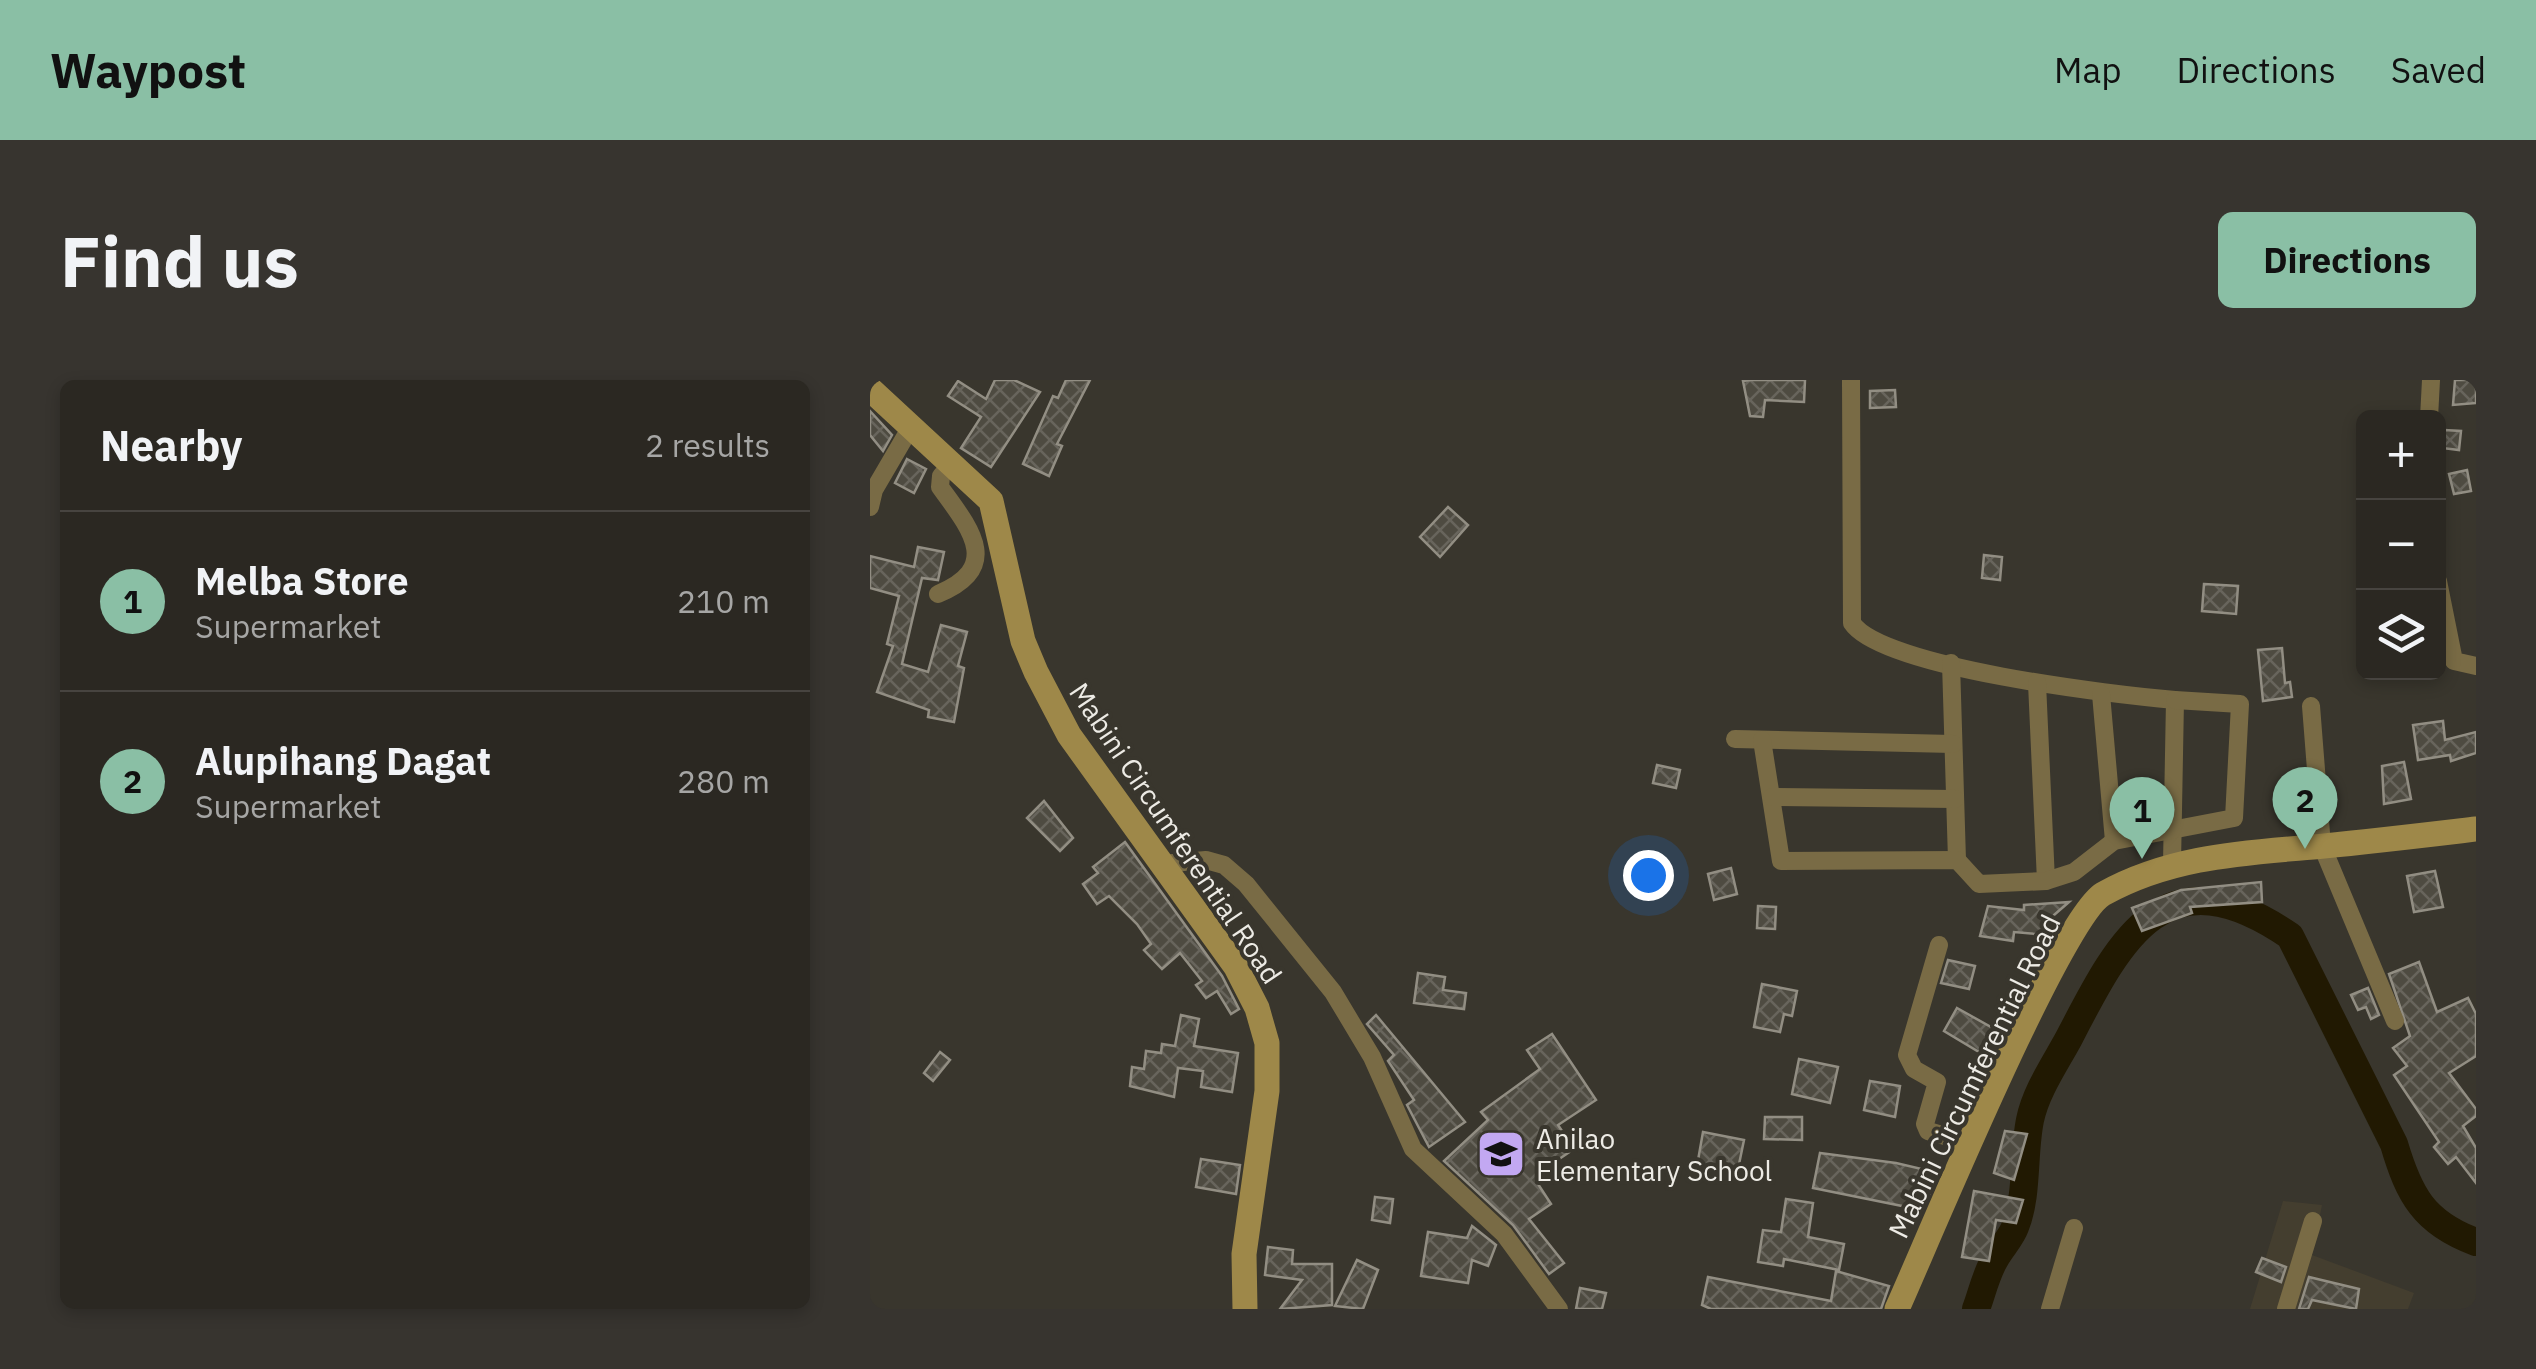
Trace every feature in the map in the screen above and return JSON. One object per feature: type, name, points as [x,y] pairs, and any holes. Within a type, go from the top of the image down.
[{"type":"main road","name":"Mabini Circumferential Road","points":[[870,390],[991,501],[1024,641],[1069,735],[1236,967],[1257,1008],[1266,1043],[1267,1091],[1244,1254],[1245,1309]]},
{"type":"main road","name":"Mabini Circumferential Road","points":[[1897,1309],[1969,1143],[2061,955],[2092,903],[2172,864],[2230,852],[2476,829]]},
{"type":"street","points":[[1850,380],[1852,623],[1860,634],[1905,653],[1951,662],[2037,683],[2102,694],[2240,704],[2234,818],[2114,840],[2074,872],[2046,881],[1979,884],[1957,860],[1951,662]]},
{"type":"street","points":[[2429,410],[2431,380]]},
{"type":"street","points":[[870,507],[874,490],[912,425]]},
{"type":"street","points":[[938,594],[960,585],[976,560],[976,539],[940,487],[941,476],[952,464]]},
{"type":"street","points":[[2440,590],[2454,661],[2476,666]]},
{"type":"street","points":[[2037,683],[2046,881]]},
{"type":"street","points":[[2102,694],[2114,840]]},
{"type":"street","points":[[2172,864],[2175,700]]},
{"type":"street","points":[[2310,706],[2322,846],[2395,1021]]},
{"type":"street","points":[[1735,739],[1953,744]]},
{"type":"street","points":[[1762,740],[1781,861],[1957,860]]},
{"type":"street","points":[[1772,798],[1955,799]]},
{"type":"street","points":[[1162,864],[1206,860],[1224,865],[1246,884],[1333,992],[1372,1057],[1414,1149],[1504,1234],[1558,1309]]},
{"type":"street","points":[[1938,945],[1907,1055],[1914,1068],[1937,1082],[1925,1124],[1928,1132],[1969,1143]]},
{"type":"street","points":[[2286,1309],[2313,1221]]},
{"type":"street","points":[[2050,1309],[2074,1228]]},
{"type":"shaded area","points":[[2283,1201],[2322,1205],[2312,1255],[2414,1293],[2408,1309],[2250,1309]]},
{"type":"building","points":[[995,380],[1014,380],[1040,392],[991,467],[961,448],[981,417],[948,396],[958,381],[986,399]]},
{"type":"building","points":[[1066,380],[1090,380],[1057,444],[1062,446],[1049,476],[1023,464],[1053,396],[1058,398]]},
{"type":"building","points":[[1805,380],[1804,402],[1765,400],[1763,417],[1750,416],[1743,381]]},
{"type":"building","points":[[2455,380],[2476,380],[2476,403],[2453,405]]},
{"type":"building","points":[[1895,390],[1896,407],[1870,408],[1870,391]]},
{"type":"building","points":[[870,411],[892,435],[883,451],[870,435]]},
{"type":"building","points":[[2446,430],[2461,431],[2459,450],[2446,448]]},
{"type":"building","points":[[907,459],[926,469],[914,493],[895,483]]},
{"type":"building","points":[[2467,470],[2471,491],[2454,494],[2449,474]]},
{"type":"building","points":[[1448,507],[1468,525],[1440,557],[1420,537]]},
{"type":"building","points":[[918,547],[944,552],[938,580],[922,578],[902,664],[928,672],[941,625],[967,632],[958,666],[964,668],[954,722],[928,717],[929,710],[877,692],[893,646],[887,644],[899,596],[870,588],[870,556],[914,567]]},
{"type":"building","points":[[1984,555],[2002,557],[2000,580],[1982,578]]},
{"type":"building","points":[[2204,584],[2238,586],[2236,614],[2202,611]]},
{"type":"building","points":[[2282,648],[2285,683],[2290,682],[2292,697],[2263,701],[2258,650]]},
{"type":"building","points":[[2443,721],[2445,740],[2476,732],[2476,753],[2451,761],[2450,755],[2418,760],[2413,725]]},
{"type":"building","points":[[2404,762],[2411,799],[2384,804],[2382,766]]},
{"type":"building","points":[[1657,765],[1680,770],[1676,788],[1653,783]]},
{"type":"building","points":[[1044,801],[1073,838],[1060,851],[1027,818]]},
{"type":"building","points":[[1125,842],[1222,976],[1239,1009],[1231,1014],[1217,991],[1206,998],[1196,985],[1202,981],[1180,953],[1162,969],[1144,950],[1151,944],[1137,924],[1109,896],[1097,904],[1083,884],[1098,873],[1093,867]]},
{"type":"building","points":[[1731,868],[1737,894],[1714,900],[1708,874]]},
{"type":"building","points":[[2435,871],[2443,907],[2414,912],[2407,876]]},
{"type":"building","points":[[2261,882],[2262,902],[2190,907],[2192,913],[2142,931],[2132,908],[2181,890]]},
{"type":"building","points":[[2069,902],[2054,915],[2047,935],[2014,932],[2013,941],[1980,936],[1988,906],[2024,910],[2024,905]]},
{"type":"building","points":[[1758,906],[1776,907],[1775,929],[1757,928]]},
{"type":"building","points":[[1948,960],[1975,966],[1969,989],[1941,983]]},
{"type":"building","points":[[2419,962],[2437,1012],[2468,998],[2476,1014],[2476,1056],[2449,1073],[2476,1109],[2476,1116],[2463,1126],[2476,1148],[2476,1183],[2456,1157],[2448,1164],[2434,1147],[2439,1142],[2394,1075],[2407,1066],[2393,1048],[2410,1036],[2389,974]]},
{"type":"building","points":[[1418,973],[1445,977],[1443,990],[1466,993],[1464,1009],[1414,1003]]},
{"type":"building","points":[[1762,984],[1797,991],[1792,1016],[1784,1014],[1780,1032],[1754,1027]]},
{"type":"building","points":[[2368,988],[2379,1015],[2371,1019],[2366,1007],[2358,1010],[2351,995]]},
{"type":"building","points":[[1957,1008],[1998,1031],[1984,1055],[1944,1031]]},
{"type":"building","points":[[1181,1015],[1199,1019],[1194,1046],[1238,1053],[1232,1092],[1201,1087],[1203,1071],[1178,1068],[1174,1097],[1130,1086],[1132,1067],[1144,1069],[1146,1051],[1161,1053],[1162,1044],[1175,1046]]},
{"type":"building","points":[[1376,1015],[1465,1122],[1429,1147],[1407,1105],[1414,1100],[1388,1061],[1394,1055],[1367,1024]]},
{"type":"building","points":[[1552,1034],[1596,1100],[1558,1125],[1574,1149],[1537,1174],[1536,1181],[1551,1204],[1529,1219],[1564,1263],[1549,1274],[1513,1225],[1444,1161],[1488,1120],[1481,1112],[1540,1069],[1527,1050]]},
{"type":"building","points":[[940,1052],[950,1060],[933,1081],[924,1073]]},
{"type":"building","points":[[1799,1059],[1838,1067],[1830,1103],[1792,1094]]},
{"type":"building","points":[[1870,1081],[1900,1086],[1895,1117],[1864,1110]]},
{"type":"building","points":[[1765,1117],[1802,1117],[1802,1140],[1764,1139]]},
{"type":"building","points":[[2005,1131],[2027,1134],[2014,1180],[1994,1173]]},
{"type":"building","points":[[1703,1132],[1744,1140],[1737,1174],[1697,1166]]},
{"type":"building","points":[[1820,1153],[1939,1173],[1922,1210],[1813,1188]]},
{"type":"building","points":[[1201,1159],[1240,1165],[1236,1194],[1196,1187]]},
{"type":"building","points":[[1974,1191],[2023,1200],[2016,1223],[1996,1220],[1989,1261],[1962,1257]]},
{"type":"building","points":[[1375,1197],[1393,1199],[1390,1223],[1372,1220]]},
{"type":"building","points":[[1786,1199],[1813,1203],[1808,1237],[1844,1244],[1839,1270],[1784,1259],[1783,1266],[1758,1262],[1763,1230],[1781,1232]]},
{"type":"building","points":[[1472,1226],[1496,1245],[1488,1266],[1472,1260],[1468,1283],[1421,1276],[1428,1232],[1467,1238]]},
{"type":"building","points":[[1268,1247],[1293,1250],[1292,1264],[1332,1264],[1332,1305],[1280,1309],[1302,1280],[1265,1275]]},
{"type":"building","points":[[2262,1258],[2286,1267],[2281,1282],[2256,1272]]},
{"type":"building","points":[[1357,1260],[1378,1270],[1363,1309],[1335,1306]]},
{"type":"building","points":[[1836,1271],[1889,1286],[1881,1309],[1711,1309],[1702,1305],[1708,1277],[1831,1301]]},
{"type":"building","points":[[2309,1277],[2359,1289],[2356,1309],[2312,1300],[2308,1309],[2299,1309]]},
{"type":"building","points":[[1580,1288],[1606,1293],[1602,1309],[1576,1309]]},
{"type":"waterway","points":[[1976,1309],[1992,1265],[2019,1215],[2030,1120],[2041,1088],[2108,967],[2153,916],[2180,904],[2211,902],[2247,912],[2290,936],[2394,1144],[2413,1192],[2443,1226],[2476,1242]]},
{"type":"place","name":"Alupihang Dagat","points":[[2305,849]]},
{"type":"place","name":"Melba Store","points":[[2142,859]]},
{"type":"place","name":"Anilao Elementary School","points":[[1501,1154]]}]
